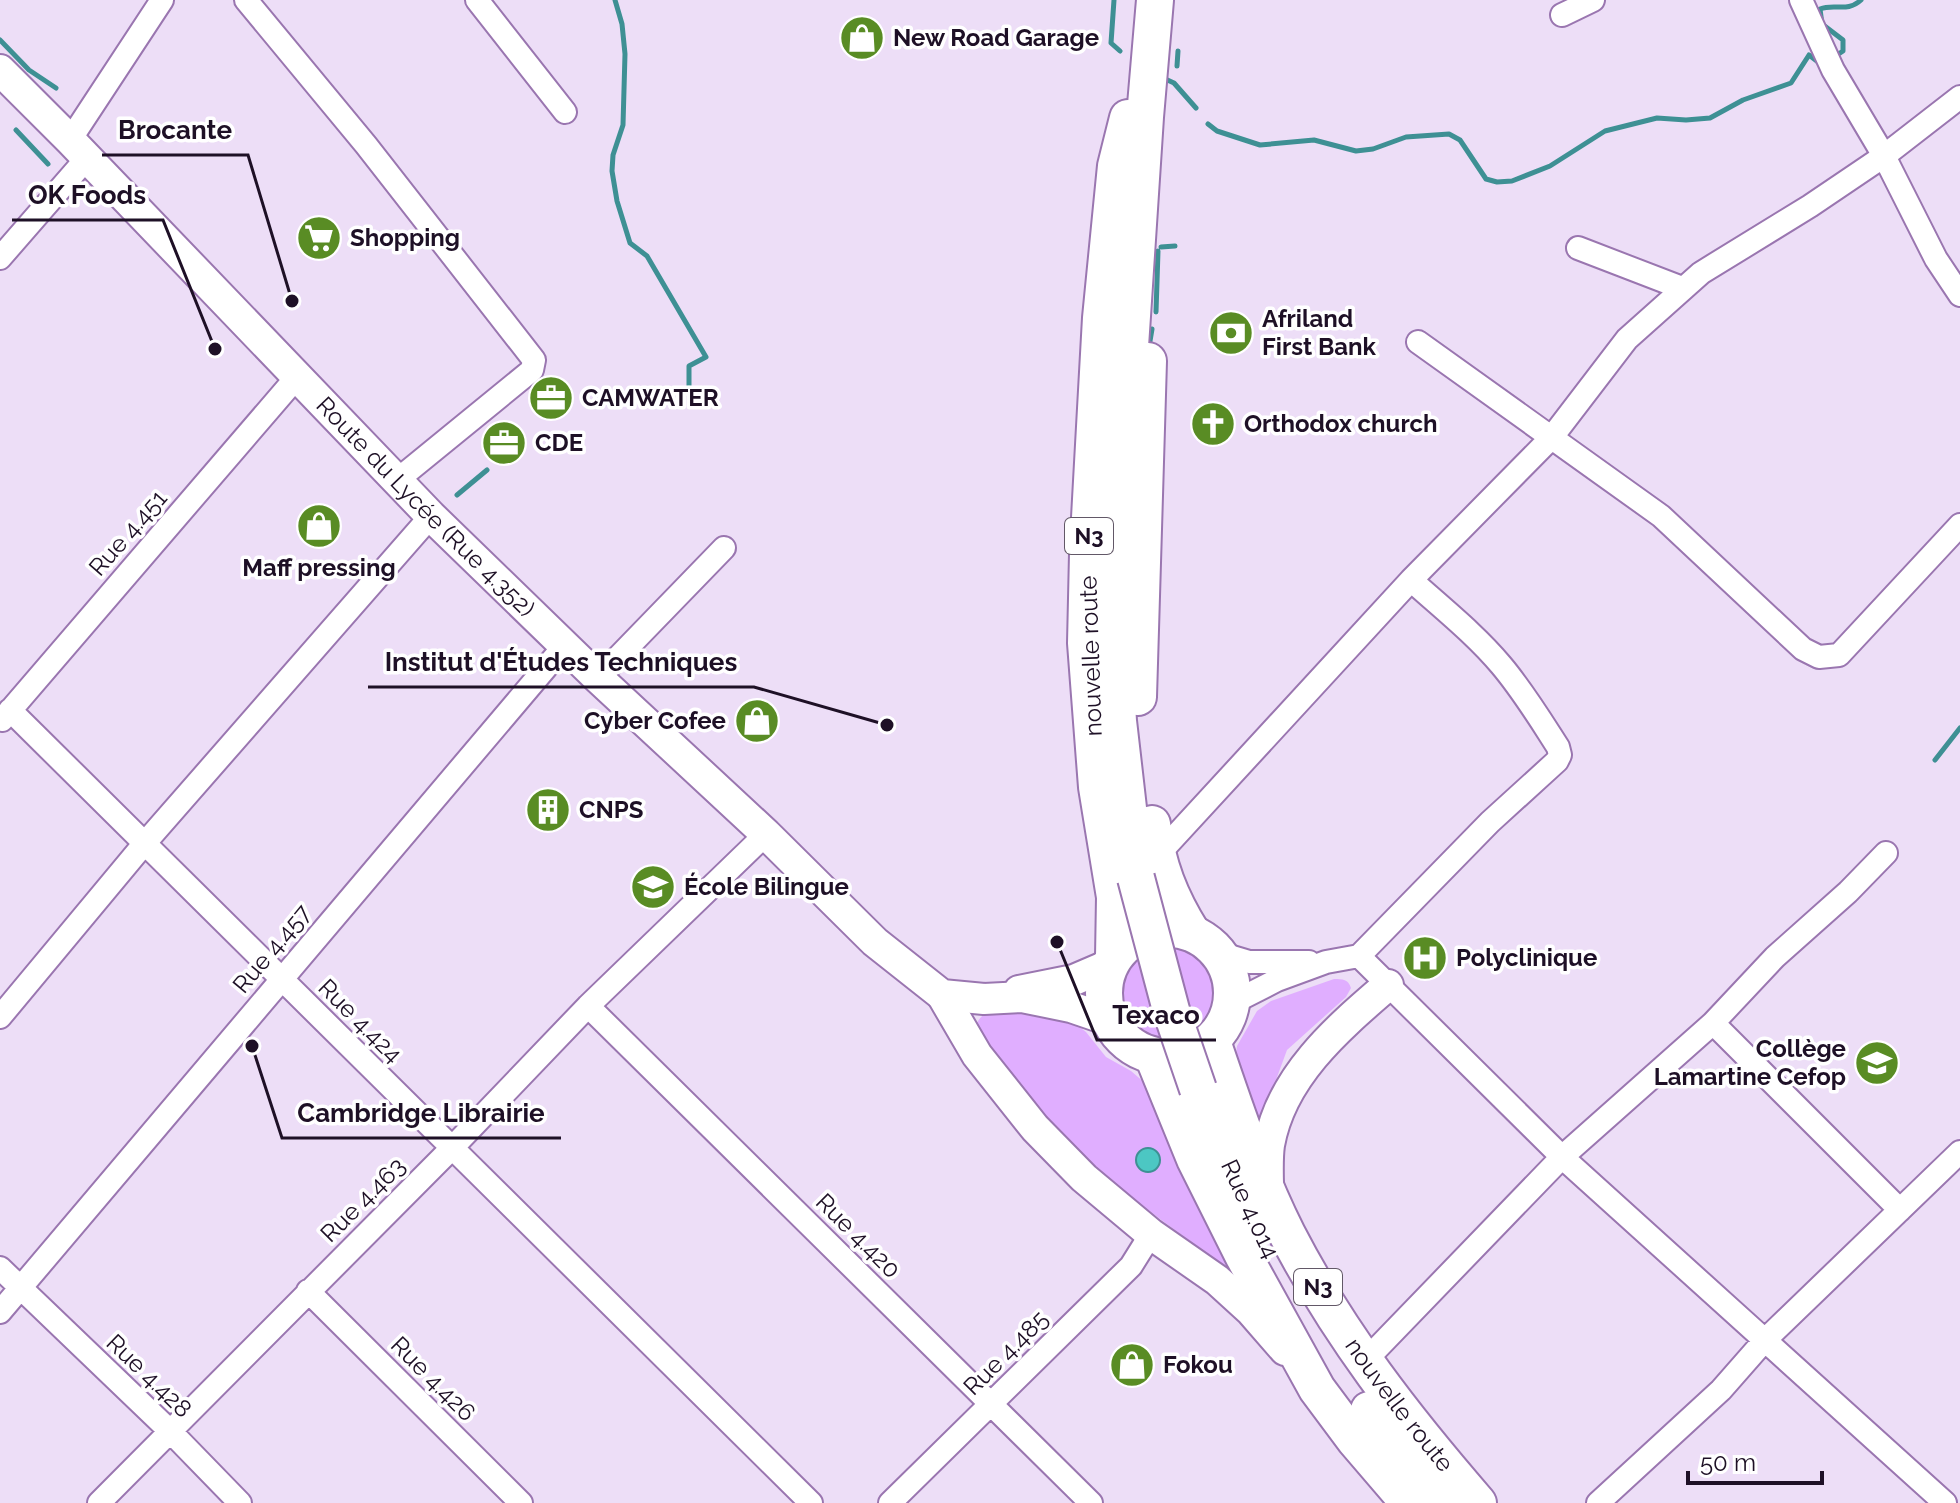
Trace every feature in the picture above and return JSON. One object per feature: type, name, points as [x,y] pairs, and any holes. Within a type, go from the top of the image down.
[{"type":"highway","name":"nouvelle route","points":[[1133,0],[1137,117],[1155,169],[1137,683],[1145,779],[1146,867]]},
{"type":"highway","name":"nouvelle route","points":[[1155,0],[1137,117],[1117,378],[1121,404],[1112,623],[1118,721],[1146,867],[1206,943]]},
{"type":"highway","name":"nouvelle route","points":[[1111,961],[1115,897],[1097,787],[1087,628],[1092,464],[1107,233],[1116,166],[1137,117]]},
{"type":"highway","name":"Rue 4.014","points":[[1146,867],[1171,1010],[1241,1198],[1295,1299],[1363,1402],[1442,1503]]},
{"type":"highway","points":[[1171,928],[1206,943],[1228,968],[1233,985],[1232,1003],[1225,1024],[1212,1041],[1194,1052],[1174,1057],[1153,1056],[1127,1042],[1109,1020],[1104,1002],[1104,983],[1111,961],[1129,941],[1149,931],[1171,928]]},
{"type":"highway","name":"nouvelle route","points":[[1212,1041],[1242,1131],[1287,1234],[1364,1362],[1415,1430],[1478,1503]]},
{"type":"highway","name":"N3","points":[[1153,1056],[1195,1159],[1243,1255],[1317,1389],[1355,1440],[1409,1503]]},
{"type":"main road","name":"Route du Lycée (Rue 4.352)","points":[[0,70],[431,516],[598,678],[766,834],[875,942],[942,995]]},
{"type":"main road","points":[[984,999],[1074,980],[1111,961]]},
{"type":"main road","points":[[1268,1190],[1269,1147],[1275,1121],[1291,1089],[1306,1065],[1337,1029],[1388,985]]},
{"type":"main road","points":[[942,995],[984,999],[1022,997],[1071,1007],[1109,1020]]},
{"type":"main road","points":[[942,995],[977,1055],[1035,1128],[1084,1178],[1151,1234],[1217,1280],[1240,1301],[1317,1389]]},
{"type":"street","points":[[0,258],[78,149],[162,0]]},
{"type":"street","points":[[246,0],[366,145],[534,360],[532,370],[396,481]]},
{"type":"street","points":[[477,0],[565,112]]},
{"type":"street","points":[[1562,15],[1593,0]]},
{"type":"street","points":[[1801,0],[1829,62],[1884,156],[1936,259],[1960,295]]},
{"type":"street","points":[[1146,867],[1411,580],[1552,437],[1627,339],[1682,288],[1884,156],[1960,97]]},
{"type":"street","points":[[1578,248],[1682,288]]},
{"type":"street","points":[[1418,342],[1661,516],[1792,640],[1819,657],[1839,655],[1960,525]]},
{"type":"street","name":"Rue 4.451","points":[[5,716],[296,378]]},
{"type":"street","points":[[0,1017],[144,844],[431,516]]},
{"type":"street","points":[[598,678],[724,548]]},
{"type":"street","points":[[1206,943],[1249,962],[1326,962],[1359,956],[1429,882],[1557,761],[1560,755],[1558,747],[1501,665],[1411,580]]},
{"type":"street","name":"Rue 4.457","points":[[0,1312],[565,645]]},
{"type":"street","name":"Rue 4.424","points":[[5,716],[144,844],[811,1503]]},
{"type":"street","name":"Rue 4.463","points":[[99,1503],[451,1149],[588,1006],[766,834]]},
{"type":"street","points":[[1364,1362],[1562,1157],[1713,1023],[1775,957],[1848,892],[1886,853]]},
{"type":"street","points":[[1359,956],[1562,1157],[1945,1503]]},
{"type":"street","points":[[1232,1003],[1258,988],[1326,962]]},
{"type":"street","name":"Rue 4.420","points":[[588,1006],[1091,1503]]},
{"type":"street","points":[[1713,1023],[1900,1210]]},
{"type":"street","points":[[1598,1503],[1721,1390],[1764,1341],[1960,1152]]},
{"type":"street","name":"Rue 4.485","points":[[890,1503],[1131,1266],[1151,1234]]},
{"type":"street","name":"Rue 4.428","points":[[0,1268],[170,1431],[240,1503]]},
{"type":"street","name":"Rue 4.426","points":[[308,1291],[521,1503]]},
{"type":"shaded area","points":[[1168,942],[1187,945],[1204,956],[1215,973],[1218,992],[1215,1011],[1204,1028],[1187,1039],[1168,1042],[1149,1039],[1132,1028],[1121,1011],[1118,992],[1121,973],[1132,956],[1149,945]]},
{"type":"shaded area","points":[[1334,979],[1345,980],[1351,988],[1346,997],[1287,1050],[1258,1129],[1235,1061],[1237,1046],[1257,1011],[1271,1001]]},
{"type":"shaded area","points":[[999,1010],[1076,1024],[1106,1057],[1131,1071],[1152,1089],[1236,1273],[1163,1221],[1092,1164],[1029,1100],[1000,1065],[975,1027],[984,1015]]},
{"type":"shaded area","points":[[1148,1148],[1156,1152],[1160,1160],[1156,1168],[1148,1172],[1140,1168],[1136,1160],[1140,1152]]},
{"type":"waterway","points":[[615,0],[622,24],[625,54],[623,125],[613,155],[612,171],[617,201],[630,243],[647,256],[706,357],[689,366],[689,386]]},
{"type":"waterway","points":[[1114,0],[1111,43],[1120,51]]},
{"type":"waterway","points":[[1834,57],[1843,51],[1843,40],[1822,24],[1820,9],[1851,6],[1861,0]]},
{"type":"waterway","points":[[0,40],[29,70],[56,88]]},
{"type":"waterway","points":[[1177,66],[1178,51]]},
{"type":"waterway","points":[[1208,124],[1217,131],[1260,145],[1314,140],[1356,151],[1373,149],[1406,137],[1449,134],[1460,140],[1486,179],[1512,181],[1550,166],[1605,131],[1657,118],[1710,118],[1743,100],[1791,83],[1809,55],[1822,65]]},
{"type":"waterway","points":[[1163,78],[1174,83],[1196,108]]},
{"type":"waterway","points":[[16,130],[48,164]]},
{"type":"waterway","points":[[1161,247],[1175,246]]},
{"type":"waterway","points":[[1156,312],[1158,251]]},
{"type":"waterway","points":[[1149,347],[1152,329]]},
{"type":"waterway","points":[[457,495],[487,470]]},
{"type":"waterway","points":[[1935,760],[1960,728]]},
{"type":"place","name":"New Road Garage","points":[[862,38]]},
{"type":"place","name":"Shopping","points":[[319,238]]},
{"type":"place","name":"Brocante","points":[[292,301]]},
{"type":"place","name":"Afriland First Bank","points":[[1231,333]]},
{"type":"place","name":"OK Foods","points":[[215,349]]},
{"type":"place","name":"CAMWATER","points":[[551,398]]},
{"type":"place","name":"Orthodox church","points":[[1213,424]]},
{"type":"place","name":"CDE","points":[[504,443]]},
{"type":"place","name":"Maff pressing","points":[[319,526]]},
{"type":"place","name":"Cyber Cofee","points":[[757,721]]},
{"type":"place","name":"Institut d'Études Techniques","points":[[887,725]]},
{"type":"place","name":"CNPS","points":[[548,810]]},
{"type":"place","name":"École Bilingue","points":[[653,887]]},
{"type":"place","name":"Texaco","points":[[1057,942]]},
{"type":"place","name":"Polyclinique","points":[[1425,958]]},
{"type":"place","name":"Cambridge Librairie","points":[[252,1046]]},
{"type":"place","name":"Collège Lamartine Cefop","points":[[1877,1063]]},
{"type":"place","name":"Fokou","points":[[1132,1365]]}]
